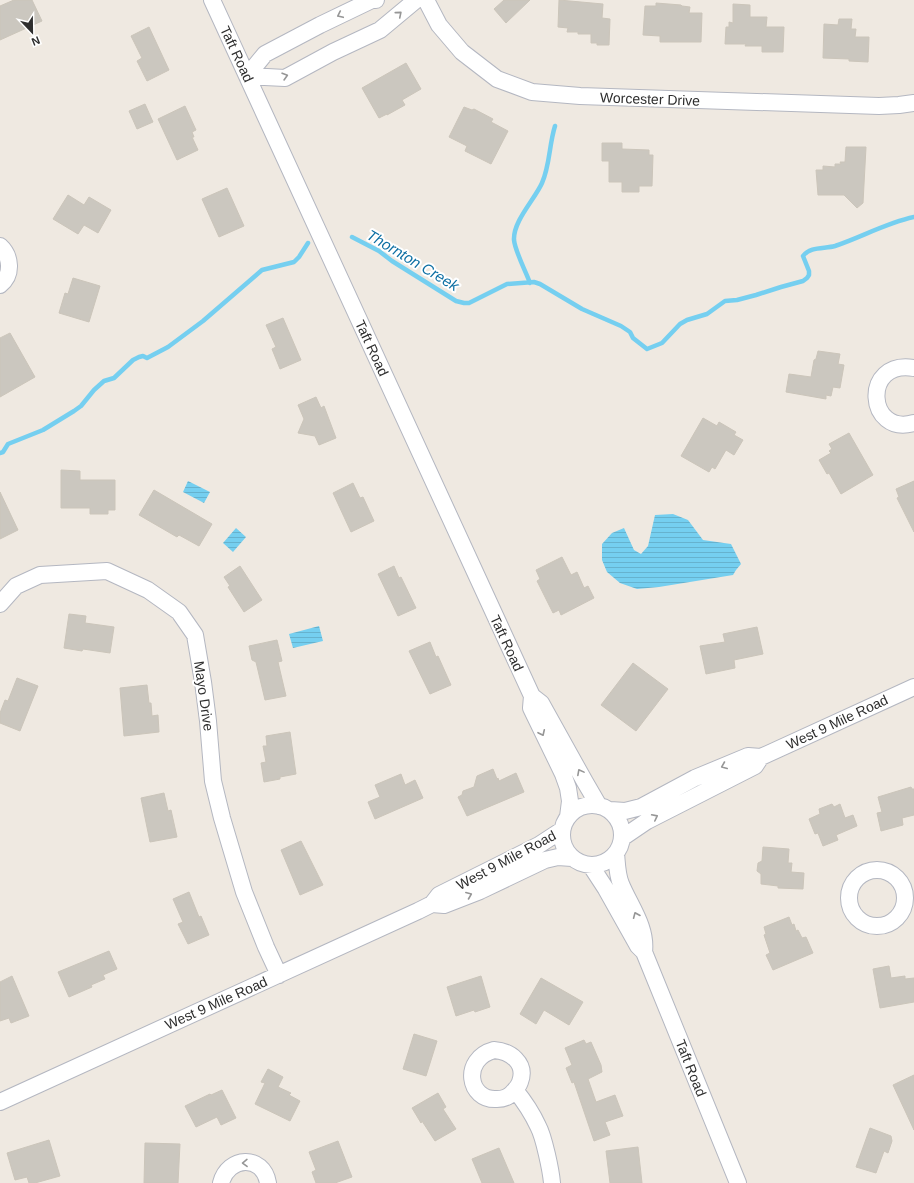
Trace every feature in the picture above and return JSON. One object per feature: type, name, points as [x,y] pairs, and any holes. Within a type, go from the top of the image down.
[{"type":"street","name":"Taft Road","points":[[212,0],[532,696],[541,703],[585,782],[605,808]]},
{"type":"street","points":[[247,76],[265,54],[320,25],[372,0],[376,0]]},
{"type":"street","points":[[247,76],[285,78],[333,52],[380,30],[416,0]]},
{"type":"street","name":"Worcester Drive","points":[[426,0],[439,25],[462,52],[497,80],[532,92],[580,96],[872,106],[914,103]]},
{"type":"street","points":[[0,246],[6,251],[9,260],[9,268],[7,277],[0,285]]},
{"type":"street","points":[[914,368],[896,368],[888,372],[879,383],[876,396],[879,409],[889,420],[898,424],[908,425],[914,423]]},
{"type":"street","name":"Mayo Drive","points":[[0,604],[16,586],[40,575],[107,571],[148,590],[179,612],[194,635],[203,682],[213,781],[222,818],[244,892],[278,975]]},
{"type":"street","name":"West 9 Mile Road","points":[[605,808],[625,811],[641,807],[695,778],[748,756],[760,757],[914,687]]},
{"type":"street","name":"Taft Road","points":[[532,696],[531,708],[563,774],[568,788],[570,801],[565,823]]},
{"type":"street","name":"West 9 Mile Road","points":[[622,838],[648,821],[755,766],[760,757]]},
{"type":"street","points":[[584,807],[605,808],[617,819],[622,838],[620,846],[609,860],[591,866],[583,864],[572,858],[567,850],[563,840],[565,823],[574,812],[584,807]]},
{"type":"street","name":"West 9 Mile Road","points":[[0,1102],[432,904],[439,895],[539,845],[565,823]]},
{"type":"street","name":"Taft Road","points":[[616,853],[621,883],[634,910],[646,941],[644,952]]},
{"type":"street","name":"West 9 Mile Road","points":[[432,904],[444,905],[480,891],[545,860],[558,857],[572,858]]},
{"type":"street","name":"Taft Road","points":[[591,866],[606,889],[638,946],[644,952],[738,1183]]},
{"type":"street","points":[[515,1090],[539,1128],[552,1183]]},
{"type":"street","points":[[221,1183],[227,1170],[233,1165],[240,1162],[249,1162],[263,1170],[267,1177],[268,1183]]},
{"type":"water","points":[[188,481],[210,492],[204,503],[183,492]]},
{"type":"water","points":[[673,514],[688,520],[703,540],[731,544],[741,564],[733,575],[637,589],[620,583],[607,572],[602,560],[602,544],[612,533],[624,528],[634,550],[641,554],[648,546],[655,515]]},
{"type":"water","points":[[236,528],[246,537],[233,552],[223,543]]},
{"type":"water","points":[[319,626],[323,641],[293,648],[289,634]]},
{"type":"building","points":[[14,0],[32,0],[42,21],[0,40],[0,6]]},
{"type":"building","points":[[504,0],[530,0],[506,23],[494,9]]},
{"type":"building","points":[[559,0],[603,4],[602,18],[610,19],[609,45],[597,45],[597,43],[591,43],[591,34],[567,32],[568,28],[558,27]]},
{"type":"building","points":[[656,3],[681,5],[690,7],[689,13],[702,13],[701,42],[660,42],[660,36],[643,35],[645,6],[656,6]]},
{"type":"building","points":[[733,4],[750,5],[750,17],[767,17],[766,27],[784,27],[783,52],[762,52],[762,46],[725,44],[726,27],[729,27],[729,22],[733,23]]},
{"type":"building","points":[[839,19],[852,19],[851,29],[856,29],[855,37],[869,37],[868,62],[849,61],[849,59],[823,58],[824,24],[838,25]]},
{"type":"building","points":[[149,27],[169,70],[147,81],[137,61],[142,58],[131,36]]},
{"type":"building","points":[[406,63],[421,89],[402,100],[405,105],[379,118],[362,88]]},
{"type":"building","points":[[145,104],[153,122],[137,129],[129,111]]},
{"type":"building","points":[[185,106],[196,130],[192,132],[194,137],[192,137],[198,150],[177,160],[158,119]]},
{"type":"building","points":[[464,107],[472,110],[474,109],[493,119],[491,122],[508,131],[491,164],[465,151],[467,146],[449,137]]},
{"type":"building","points":[[602,143],[622,143],[622,149],[649,150],[649,155],[653,155],[652,186],[639,186],[639,192],[622,192],[622,182],[609,182],[609,161],[602,161]]},
{"type":"building","points":[[846,147],[866,147],[863,203],[857,208],[844,195],[818,195],[816,170],[823,170],[823,166],[835,167],[835,164],[845,162]]},
{"type":"building","points":[[227,188],[244,226],[219,237],[202,199]]},
{"type":"building","points":[[68,195],[84,205],[89,197],[111,210],[98,233],[84,225],[78,234],[53,219]]},
{"type":"building","points":[[73,278],[100,286],[89,322],[59,313],[65,293],[68,294]]},
{"type":"building","points":[[283,318],[301,360],[280,369],[272,349],[276,347],[266,325]]},
{"type":"building","points":[[10,333],[35,377],[0,397],[0,338]]},
{"type":"building","points":[[818,351],[840,354],[838,364],[844,365],[840,388],[833,387],[831,396],[826,395],[826,399],[786,392],[789,374],[811,377],[814,360],[816,359]]},
{"type":"building","points":[[316,397],[321,408],[324,406],[336,438],[319,445],[315,436],[298,433],[304,419],[298,405]]},
{"type":"building","points":[[703,418],[717,426],[719,422],[736,432],[734,435],[743,440],[734,455],[726,450],[715,469],[712,467],[709,472],[681,456]]},
{"type":"building","points":[[849,433],[873,475],[841,494],[829,473],[827,474],[819,460],[831,453],[829,451],[832,449],[829,444]]},
{"type":"building","points":[[61,470],[80,471],[80,480],[115,480],[115,510],[108,510],[108,514],[90,514],[90,508],[61,508]]},
{"type":"building","points":[[914,481],[914,532],[897,498],[899,497],[896,489]]},
{"type":"building","points":[[353,483],[360,498],[363,497],[374,521],[351,532],[333,493]]},
{"type":"building","points":[[154,490],[212,524],[199,546],[179,535],[177,537],[139,515]]},
{"type":"building","points":[[0,492],[18,530],[0,539]]},
{"type":"building","points":[[562,557],[571,575],[577,572],[584,588],[588,586],[594,598],[561,615],[559,610],[553,613],[537,581],[540,579],[536,570]]},
{"type":"building","points":[[240,566],[262,600],[244,612],[228,587],[230,586],[224,577]]},
{"type":"building","points":[[394,566],[416,608],[398,616],[378,574]]},
{"type":"building","points":[[69,614],[86,616],[85,623],[114,627],[110,653],[64,648]]},
{"type":"building","points":[[757,627],[763,654],[734,660],[735,668],[706,674],[700,646],[725,642],[723,634]]},
{"type":"building","points":[[277,640],[282,661],[278,662],[286,696],[265,700],[256,662],[252,660],[249,646]]},
{"type":"building","points":[[430,642],[451,685],[430,694],[409,651]]},
{"type":"building","points":[[633,663],[668,689],[636,731],[601,705]]},
{"type":"building","points":[[17,678],[38,686],[20,731],[0,723],[0,713],[5,700],[8,701]]},
{"type":"building","points":[[147,685],[152,716],[158,715],[159,732],[124,736],[120,688]]},
{"type":"building","points":[[290,732],[296,774],[264,782],[261,763],[266,762],[263,746],[267,746],[266,736]]},
{"type":"building","points":[[493,769],[499,781],[516,773],[524,792],[467,816],[458,797],[462,795],[463,791],[474,787],[477,776]]},
{"type":"building","points":[[401,774],[405,785],[415,780],[423,798],[375,819],[368,802],[380,797],[375,785]]},
{"type":"building","points":[[911,787],[914,789],[914,815],[902,818],[903,825],[881,831],[877,813],[882,812],[878,797]]},
{"type":"building","points":[[164,793],[168,811],[171,810],[177,837],[150,842],[141,798]]},
{"type":"building","points":[[832,804],[834,807],[840,804],[845,818],[853,815],[857,826],[836,835],[838,840],[823,846],[818,833],[815,834],[809,819],[820,814],[819,809]]},
{"type":"building","points":[[301,841],[323,885],[300,895],[281,850]]},
{"type":"building","points":[[763,847],[789,849],[788,863],[792,863],[791,872],[804,873],[803,889],[778,888],[778,886],[761,884],[761,874],[757,871],[758,863],[762,861]]},
{"type":"building","points":[[189,892],[199,917],[201,916],[209,935],[188,944],[178,924],[183,922],[173,899]]},
{"type":"building","points":[[789,917],[792,925],[794,924],[796,931],[798,930],[802,938],[806,937],[813,953],[773,970],[766,955],[770,953],[764,935],[766,934],[764,927]]},
{"type":"building","points":[[109,951],[117,969],[103,975],[105,979],[91,985],[92,987],[69,997],[58,972]]},
{"type":"building","points":[[889,966],[891,978],[905,976],[905,979],[914,978],[914,1002],[880,1008],[873,969]]},
{"type":"building","points":[[12,976],[29,1016],[11,1023],[9,1018],[0,1021],[0,982]]},
{"type":"building","points":[[481,976],[490,1007],[456,1016],[447,987]]},
{"type":"building","points":[[541,978],[583,1002],[569,1025],[544,1010],[536,1024],[520,1014]]},
{"type":"building","points":[[414,1034],[437,1041],[426,1076],[403,1069]]},
{"type":"building","points":[[584,1040],[586,1044],[591,1042],[601,1065],[602,1072],[588,1079],[596,1102],[615,1095],[623,1116],[605,1122],[610,1135],[594,1141],[574,1082],[572,1083],[566,1068],[572,1065],[565,1048]]},
{"type":"building","points":[[268,1069],[283,1077],[278,1087],[291,1093],[289,1095],[300,1101],[290,1121],[255,1104],[265,1083],[261,1082]]},
{"type":"building","points":[[914,1075],[914,1130],[893,1085]]},
{"type":"building","points":[[222,1090],[236,1118],[221,1125],[217,1117],[196,1127],[185,1106]]},
{"type":"building","points":[[438,1093],[446,1107],[443,1109],[456,1129],[435,1141],[412,1108]]},
{"type":"building","points":[[870,1128],[891,1136],[892,1141],[888,1153],[884,1151],[876,1173],[856,1167]]},
{"type":"building","points":[[49,1140],[60,1176],[35,1183],[29,1183],[27,1177],[15,1180],[7,1153]]},
{"type":"building","points":[[338,1141],[352,1177],[335,1183],[316,1183],[312,1172],[316,1170],[309,1152]]},
{"type":"building","points":[[145,1143],[180,1144],[178,1183],[144,1183]]},
{"type":"building","points":[[638,1147],[642,1183],[610,1183],[606,1151]]},
{"type":"building","points":[[499,1148],[514,1183],[482,1183],[472,1159]]},
{"type":"waterway","points":[[530,283],[516,250],[514,240],[515,233],[517,225],[539,189],[545,176],[555,126]]},
{"type":"waterway","name":"Thornton Creek","points":[[352,237],[379,251],[392,261],[456,301],[469,303],[507,284],[534,282],[582,309],[621,326],[630,332],[633,338],[647,349],[662,343],[680,324],[687,320],[707,314],[725,301],[737,300],[803,281],[809,275],[809,271],[803,256],[814,249],[835,246],[894,223],[914,217]]},
{"type":"waterway","name":"Thornton Creek","points":[[0,453],[3,452],[8,444],[43,430],[74,411],[81,406],[94,390],[104,381],[114,378],[133,360],[143,356],[147,358],[168,347],[203,321],[262,270],[294,262],[308,243]]}]
